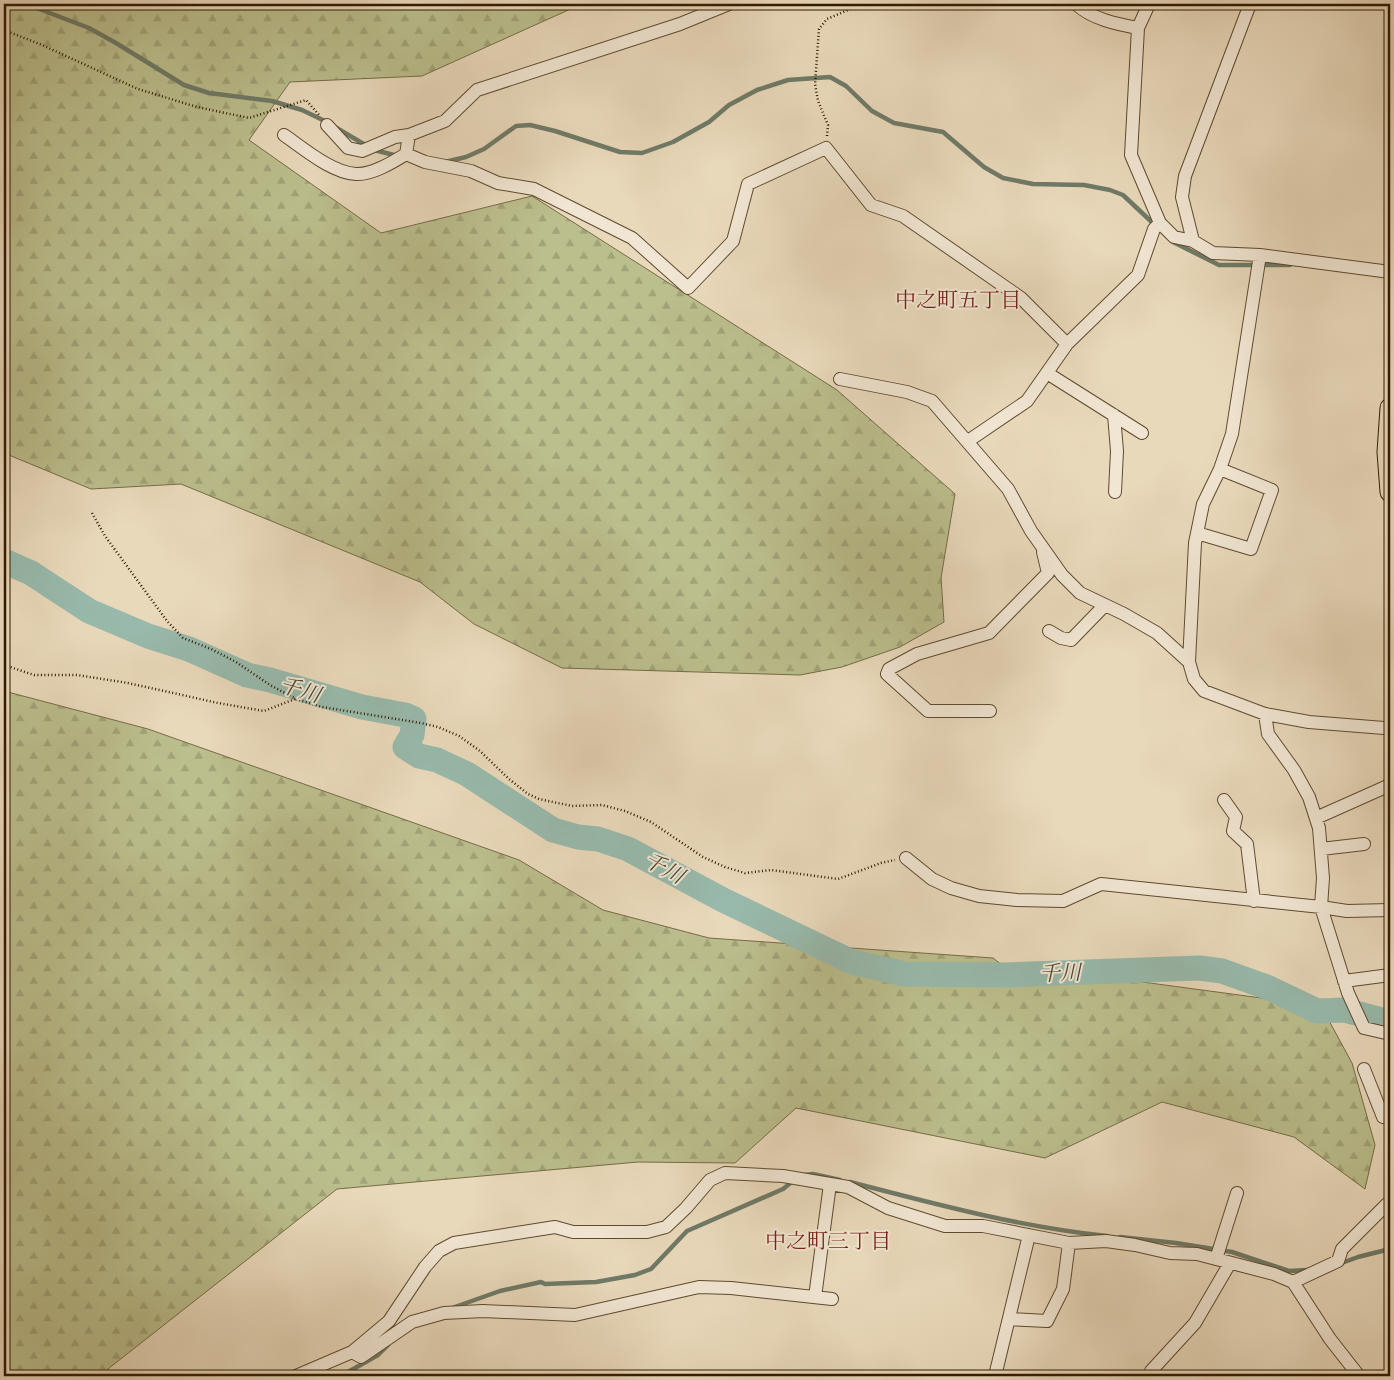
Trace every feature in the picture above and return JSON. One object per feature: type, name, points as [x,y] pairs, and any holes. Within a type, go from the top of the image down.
[{"type":"main road","points":[[1390,408],[1390,492]]},
{"type":"street","points":[[327,125],[348,148],[362,151],[445,121],[477,90],[680,24],[729,4]]},
{"type":"street","points":[[1076,4],[1085,12],[1115,24],[1138,28]]},
{"type":"street","points":[[1149,4],[1138,28],[1131,155],[1160,223],[1174,237],[1193,242],[1214,254],[1260,255],[1390,272]]},
{"type":"street","points":[[1193,242],[1182,197],[1185,176],[1250,4]]},
{"type":"street","points":[[284,135],[323,162],[345,173],[358,175],[385,166],[406,154]]},
{"type":"street","points":[[406,154],[409,135]]},
{"type":"street","points":[[406,154],[425,162],[471,172],[498,182],[534,189],[632,238],[688,288],[733,241],[748,184],[826,148],[871,205],[903,216],[1021,298],[1067,344]]},
{"type":"street","points":[[968,441],[1027,401],[1067,344],[1138,275],[1154,229],[1160,223]]},
{"type":"street","points":[[1260,255],[1232,434],[1220,469],[1203,504],[1195,543],[1189,662],[1194,679],[1204,691],[1265,714],[1309,722],[1390,727]]},
{"type":"street","points":[[1047,373],[1142,433]]},
{"type":"street","points":[[840,379],[907,392],[932,401],[1008,489],[1031,532],[1062,575],[1080,593],[1124,614],[1157,634],[1189,662]]},
{"type":"street","points":[[1114,415],[1117,451],[1115,492]]},
{"type":"street","points":[[1197,533],[1251,548],[1272,490],[1220,469]]},
{"type":"street","points":[[990,711],[928,711],[887,674],[889,669],[917,654],[989,633],[1048,573],[1041,545]]},
{"type":"street","points":[[1049,631],[1061,638],[1071,640],[1105,605]]},
{"type":"street","points":[[1265,714],[1268,734],[1294,770],[1309,797],[1319,828],[1323,878],[1321,907],[1344,981],[1364,1028],[1390,1034]]},
{"type":"street","points":[[1316,818],[1390,785]]},
{"type":"street","points":[[1224,800],[1236,817],[1233,831],[1247,844],[1254,901]]},
{"type":"street","points":[[1321,849],[1364,844]]},
{"type":"street","points":[[906,858],[932,880],[979,896],[1017,900],[1063,901],[1101,884],[1347,911],[1390,910]]},
{"type":"street","points":[[1344,981],[1390,975]]},
{"type":"street","points":[[1364,1070],[1383,1117],[1390,1118]]},
{"type":"street","points":[[296,1376],[352,1352],[389,1321],[425,1267],[439,1251],[454,1243],[555,1227],[573,1232],[647,1232],[666,1227],[686,1208],[710,1180],[725,1172],[783,1176],[848,1187],[888,1208],[945,1226],[983,1226],[1069,1244],[1106,1241],[1170,1253],[1197,1254],[1274,1274],[1293,1282],[1330,1339],[1359,1376]]},
{"type":"street","points":[[815,1297],[830,1184]]},
{"type":"street","points":[[1216,1259],[1237,1193]]},
{"type":"street","points":[[1293,1282],[1338,1261],[1342,1249],[1390,1202]]},
{"type":"street","points":[[995,1376],[1028,1235]]},
{"type":"street","points":[[1009,1319],[1047,1321],[1063,1289],[1069,1244]]},
{"type":"street","points":[[1151,1371],[1195,1323],[1230,1263]]},
{"type":"street","points":[[352,1352],[361,1357],[412,1322],[444,1313],[483,1311],[575,1315],[699,1288],[731,1288],[832,1299]]},
{"type":"path","points":[[826,148],[828,126],[818,101],[815,84],[819,29],[827,19],[862,4]]},
{"type":"path","points":[[4,30],[42,45],[138,89],[198,107],[249,118],[306,100],[327,125]]},
{"type":"path","points":[[92,513],[105,536],[167,621],[183,638],[211,649],[236,662],[270,685],[296,699],[322,707],[438,727],[459,736],[480,751],[508,779],[528,794],[539,799],[572,806],[602,805],[625,811],[651,822],[704,857],[746,873],[771,870],[838,879],[881,863],[906,858]]},
{"type":"path","points":[[4,665],[34,675],[77,675],[128,683],[218,704],[264,711],[296,699]]},
{"type":"green space","points":[[4,4],[603,4],[575,7],[422,76],[290,82],[249,140],[381,233],[532,196],[837,390],[955,494],[941,578],[944,622],[900,647],[842,667],[800,675],[562,668],[474,624],[420,582],[181,484],[91,489],[4,453]]},
{"type":"green space","points":[[4,691],[148,729],[519,860],[603,910],[709,938],[993,958],[1020,979],[1135,981],[1321,1006],[1352,1063],[1375,1145],[1365,1189],[1294,1137],[1162,1102],[1045,1158],[796,1108],[735,1163],[638,1162],[337,1189],[99,1376],[4,1376]]},
{"type":"waterway","points":[[26,4],[89,28],[184,85],[209,93],[272,101],[302,110],[329,123]]},
{"type":"waterway","points":[[445,162],[466,157],[484,149],[516,126],[530,125],[620,152],[642,153],[673,142],[709,122],[729,105],[757,90],[788,80],[830,77],[846,86],[872,111],[894,123],[943,132],[984,167],[1003,178],[1033,184],[1084,185],[1110,190],[1123,195],[1156,226]]},
{"type":"waterway","points":[[335,127],[367,146]]},
{"type":"waterway","points":[[374,150],[398,156]]},
{"type":"waterway","points":[[1173,242],[1219,265],[1290,265]]},
{"type":"waterway","name":"千川","points":[[4,561],[31,573],[89,611],[148,636],[189,649],[247,675],[362,707],[405,715],[414,719],[412,735],[405,747],[419,756],[437,760],[467,774],[553,830],[578,837],[598,839],[628,849],[723,900],[852,962],[905,974],[1004,975],[1200,968],[1222,971],[1269,988],[1317,1011],[1344,1010],[1390,1022]]},
{"type":"waterway","points":[[804,1175],[813,1174],[840,1180]]},
{"type":"waterway","points":[[452,1308],[500,1291],[541,1282],[545,1284],[596,1282],[635,1275],[651,1269],[687,1231],[783,1189],[793,1181]]},
{"type":"waterway","points":[[850,1182],[1010,1221],[1107,1236]]},
{"type":"waterway","points":[[1120,1237],[1232,1252],[1289,1271],[1308,1270]]},
{"type":"waterway","points":[[1339,1264],[1390,1249]]},
{"type":"waterway","points":[[341,1376],[378,1355],[388,1345]]},
{"type":"district","name":"中之町五丁目","points":[[958,300]]},
{"type":"district","name":"中之町三丁目","points":[[828,1241]]}]
